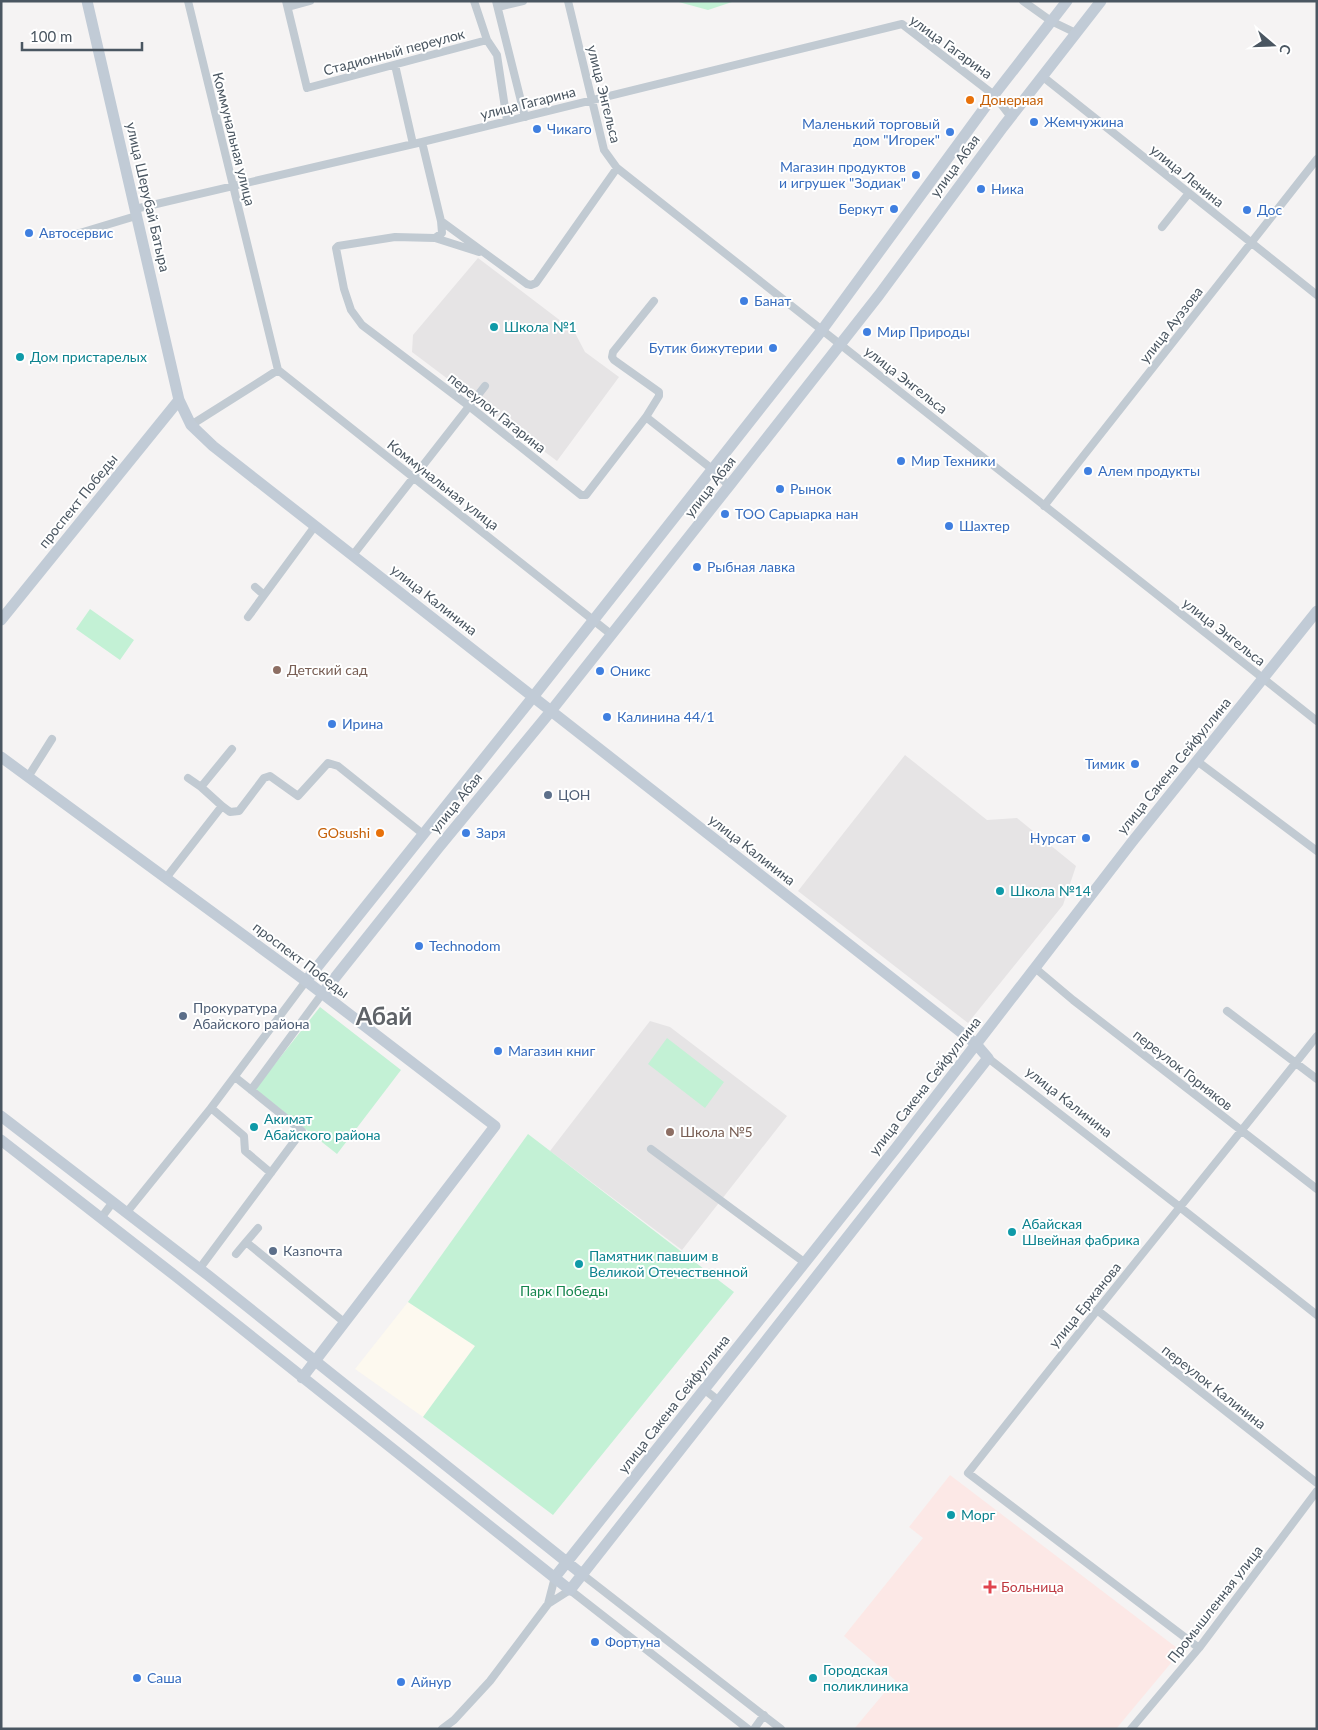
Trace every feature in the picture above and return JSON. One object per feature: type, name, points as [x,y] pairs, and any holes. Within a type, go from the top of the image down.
[{"type":"street","name":"улица Шерубай Батыра","points":[[87,1],[179,400]]},
{"type":"street","name":"Коммунальная улица","points":[[188,1],[278,370],[612,635]]},
{"type":"street","points":[[287,4],[310,1]]},
{"type":"street","points":[[474,1],[487,40],[498,55],[507,121]]},
{"type":"street","points":[[523,1],[497,4],[525,117]]},
{"type":"street","name":"улица Энгельса","points":[[568,1],[604,150],[617,168],[1317,721]]},
{"type":"street","points":[[1023,1],[1051,21],[1076,33]]},
{"type":"street","name":"улица Абая","points":[[1067,1],[994,95],[822,330],[423,834],[440,847],[612,635],[879,296],[1011,117],[1101,1]]},
{"type":"street","name":"Стадионный переулок","points":[[287,4],[307,88],[487,40]]},
{"type":"street","name":"улица Гагарина","points":[[72,235],[136,212],[233,186],[418,143],[902,24],[994,95],[1011,117]]},
{"type":"street","points":[[395,65],[441,221],[442,233],[436,238]]},
{"type":"street","name":"улица Ленина","points":[[1042,76],[1317,295]]},
{"type":"street","name":"улица Ауэзова","points":[[1044,506],[1317,159]]},
{"type":"street","points":[[441,221],[527,284],[532,285],[536,283],[617,168]]},
{"type":"street","points":[[1162,227],[1189,193]]},
{"type":"street","name":"переулок Гагарина","points":[[436,238],[395,237],[338,246],[336,248],[344,289],[351,310],[362,325],[584,496],[646,417]]},
{"type":"street","points":[[436,238],[486,254]]},
{"type":"street","points":[[654,301],[613,352],[612,357],[659,392],[659,396],[646,417],[712,469],[729,486]]},
{"type":"street","points":[[192,425],[278,370]]},
{"type":"street","points":[[352,555],[485,386]]},
{"type":"street","name":"улица Калинина","points":[[179,400],[192,425],[213,446],[976,1044],[988,1058],[1317,1315]]},
{"type":"street","name":"проспект Победы","points":[[1,620],[179,400]]},
{"type":"street","points":[[248,617],[314,526]]},
{"type":"street","points":[[255,588],[264,595]]},
{"type":"street","name":"улица Сакена Сейфуллина","points":[[555,1577],[896,1148],[1132,842],[1317,611]]},
{"type":"street","points":[[28,777],[52,739]]},
{"type":"street","points":[[200,787],[232,749]]},
{"type":"street","name":"проспект Победы","points":[[1,757],[306,981],[495,1126],[302,1378]]},
{"type":"street","points":[[1197,761],[1317,851]]},
{"type":"street","points":[[127,1212],[211,1108],[306,981],[423,834],[333,764],[328,764],[298,796],[270,776],[264,778],[239,811],[230,812],[188,778]]},
{"type":"street","points":[[166,878],[222,806]]},
{"type":"street","points":[[251,1090],[322,994],[440,847]]},
{"type":"street","name":"переулок Горняков","points":[[1036,968],[1073,1000],[1317,1189]]},
{"type":"street","points":[[1227,1011],[1317,1079]]},
{"type":"street","name":"улица Ержанова","points":[[1198,1648],[968,1473],[1096,1310],[1182,1208],[1317,1036]]},
{"type":"street","points":[[442,1729],[454,1720],[490,1680],[548,1604],[570,1590],[988,1058]]},
{"type":"street","points":[[178,1278],[185,1276],[190,1268],[195,1265],[271,1173],[302,1131],[235,1077]]},
{"type":"street","points":[[211,1108],[244,1136],[245,1152],[271,1173]]},
{"type":"street","points":[[1,1116],[195,1265],[582,1575],[781,1729]]},
{"type":"street","points":[[1,1140],[748,1729]]},
{"type":"street","points":[[651,1149],[804,1262]]},
{"type":"street","points":[[101,1218],[113,1202]]},
{"type":"street","points":[[236,1254],[258,1228]]},
{"type":"street","points":[[246,1242],[344,1322]]},
{"type":"street","name":"переулок Калинина","points":[[1096,1310],[1317,1483]]},
{"type":"street","points":[[704,1390],[719,1401]]},
{"type":"street","name":"Промышленная улица","points":[[1131,1729],[1198,1648],[1317,1491]]},
{"type":"street","points":[[548,1604],[555,1577]]},
{"type":"street","points":[[754,1729],[764,1715]]},
{"type":"shaded area","points":[[478,258],[574,331],[585,352],[619,377],[557,461],[412,352],[413,335]]},
{"type":"shaded area","points":[[905,755],[987,820],[1017,818],[1076,866],[1063,905],[968,1023],[798,891]]},
{"type":"shaded area","name":"Школа №5","points":[[650,1021],[670,1027],[787,1116],[682,1250],[550,1151]]},
{"type":"shaded area","points":[[408,1302],[475,1346],[423,1417],[355,1369]]},
{"type":"shaded area","name":"Больница","points":[[950,1475],[1181,1651],[1116,1729],[854,1729],[895,1680],[844,1636],[923,1538],[909,1527]]},
{"type":"green space","points":[[675,1],[735,1],[708,10]]},
{"type":"green space","points":[[90,609],[134,640],[120,660],[76,629]]},
{"type":"green space","points":[[320,1007],[401,1070],[337,1154],[255,1089]]},
{"type":"green space","points":[[667,1038],[724,1082],[705,1108],[648,1064]]},
{"type":"green space","name":"Парк Победы","points":[[528,1134],[734,1292],[553,1515],[423,1417],[475,1346],[408,1302]]},
{"type":"place","name":"Донерная","points":[[970,100]]},
{"type":"place","name":"Жемчужина","points":[[1034,122]]},
{"type":"place","name":"Чикаго","points":[[537,129]]},
{"type":"place","name":"Маленький торговый дом \"Игорек\"","points":[[950,132]]},
{"type":"place","name":"Магазин продуктов и игрушек \"Зодиак\"","points":[[916,175]]},
{"type":"place","name":"Ника","points":[[981,189]]},
{"type":"place","name":"Беркут","points":[[894,209]]},
{"type":"place","name":"Дос","points":[[1247,210]]},
{"type":"place","name":"Автосервис","points":[[29,233]]},
{"type":"place","name":"Банат","points":[[744,301]]},
{"type":"place","name":"Школа №1","points":[[494,327]]},
{"type":"place","name":"Мир Природы","points":[[867,332]]},
{"type":"place","name":"Бутик бижутерии","points":[[773,348]]},
{"type":"place","name":"Дом пристарелых","points":[[20,357]]},
{"type":"place","name":"Мир Техники","points":[[901,461]]},
{"type":"place","name":"Алем продукты","points":[[1088,471]]},
{"type":"place","name":"Рынок","points":[[780,489]]},
{"type":"place","name":"ТОО Сарыарка нан","points":[[725,514]]},
{"type":"place","name":"Шахтер","points":[[949,526]]},
{"type":"place","name":"Рыбная лавка","points":[[697,567]]},
{"type":"place","name":"Детский сад","points":[[277,670]]},
{"type":"place","name":"Оникс","points":[[600,671]]},
{"type":"place","name":"Калинина 44/1","points":[[607,717]]},
{"type":"place","name":"Ирина","points":[[332,724]]},
{"type":"place","name":"Тимик","points":[[1135,764]]},
{"type":"place","name":"ЦОН","points":[[548,795]]},
{"type":"place","name":"GOsushi","points":[[380,833]]},
{"type":"place","name":"Заря","points":[[466,833]]},
{"type":"place","name":"Нурсат","points":[[1086,838]]},
{"type":"place","name":"Школа №14","points":[[1000,891]]},
{"type":"place","name":"Technodom","points":[[419,946]]},
{"type":"place","name":"Прокуратура Абайского района","points":[[183,1016]]},
{"type":"place","name":"Магазин книг","points":[[498,1051]]},
{"type":"place","name":"Акимат Абайского района","points":[[254,1127]]},
{"type":"place","name":"Школа №5","points":[[670,1132]]},
{"type":"place","name":"Абайская Швейная фабрика","points":[[1012,1232]]},
{"type":"place","name":"Казпочта","points":[[273,1251]]},
{"type":"place","name":"Памятник павшим в Великой Отечественной","points":[[579,1264]]},
{"type":"place","name":"Морг","points":[[951,1515]]},
{"type":"place","name":"Больница","points":[[990,1587]]},
{"type":"place","name":"Фортуна","points":[[595,1642]]},
{"type":"place","name":"Саша","points":[[137,1678]]},
{"type":"place","name":"Городская поликлиника","points":[[813,1678]]},
{"type":"place","name":"Айнур","points":[[401,1682]]},
{"type":"district","name":"Абай","points":[[384,1017]]}]
